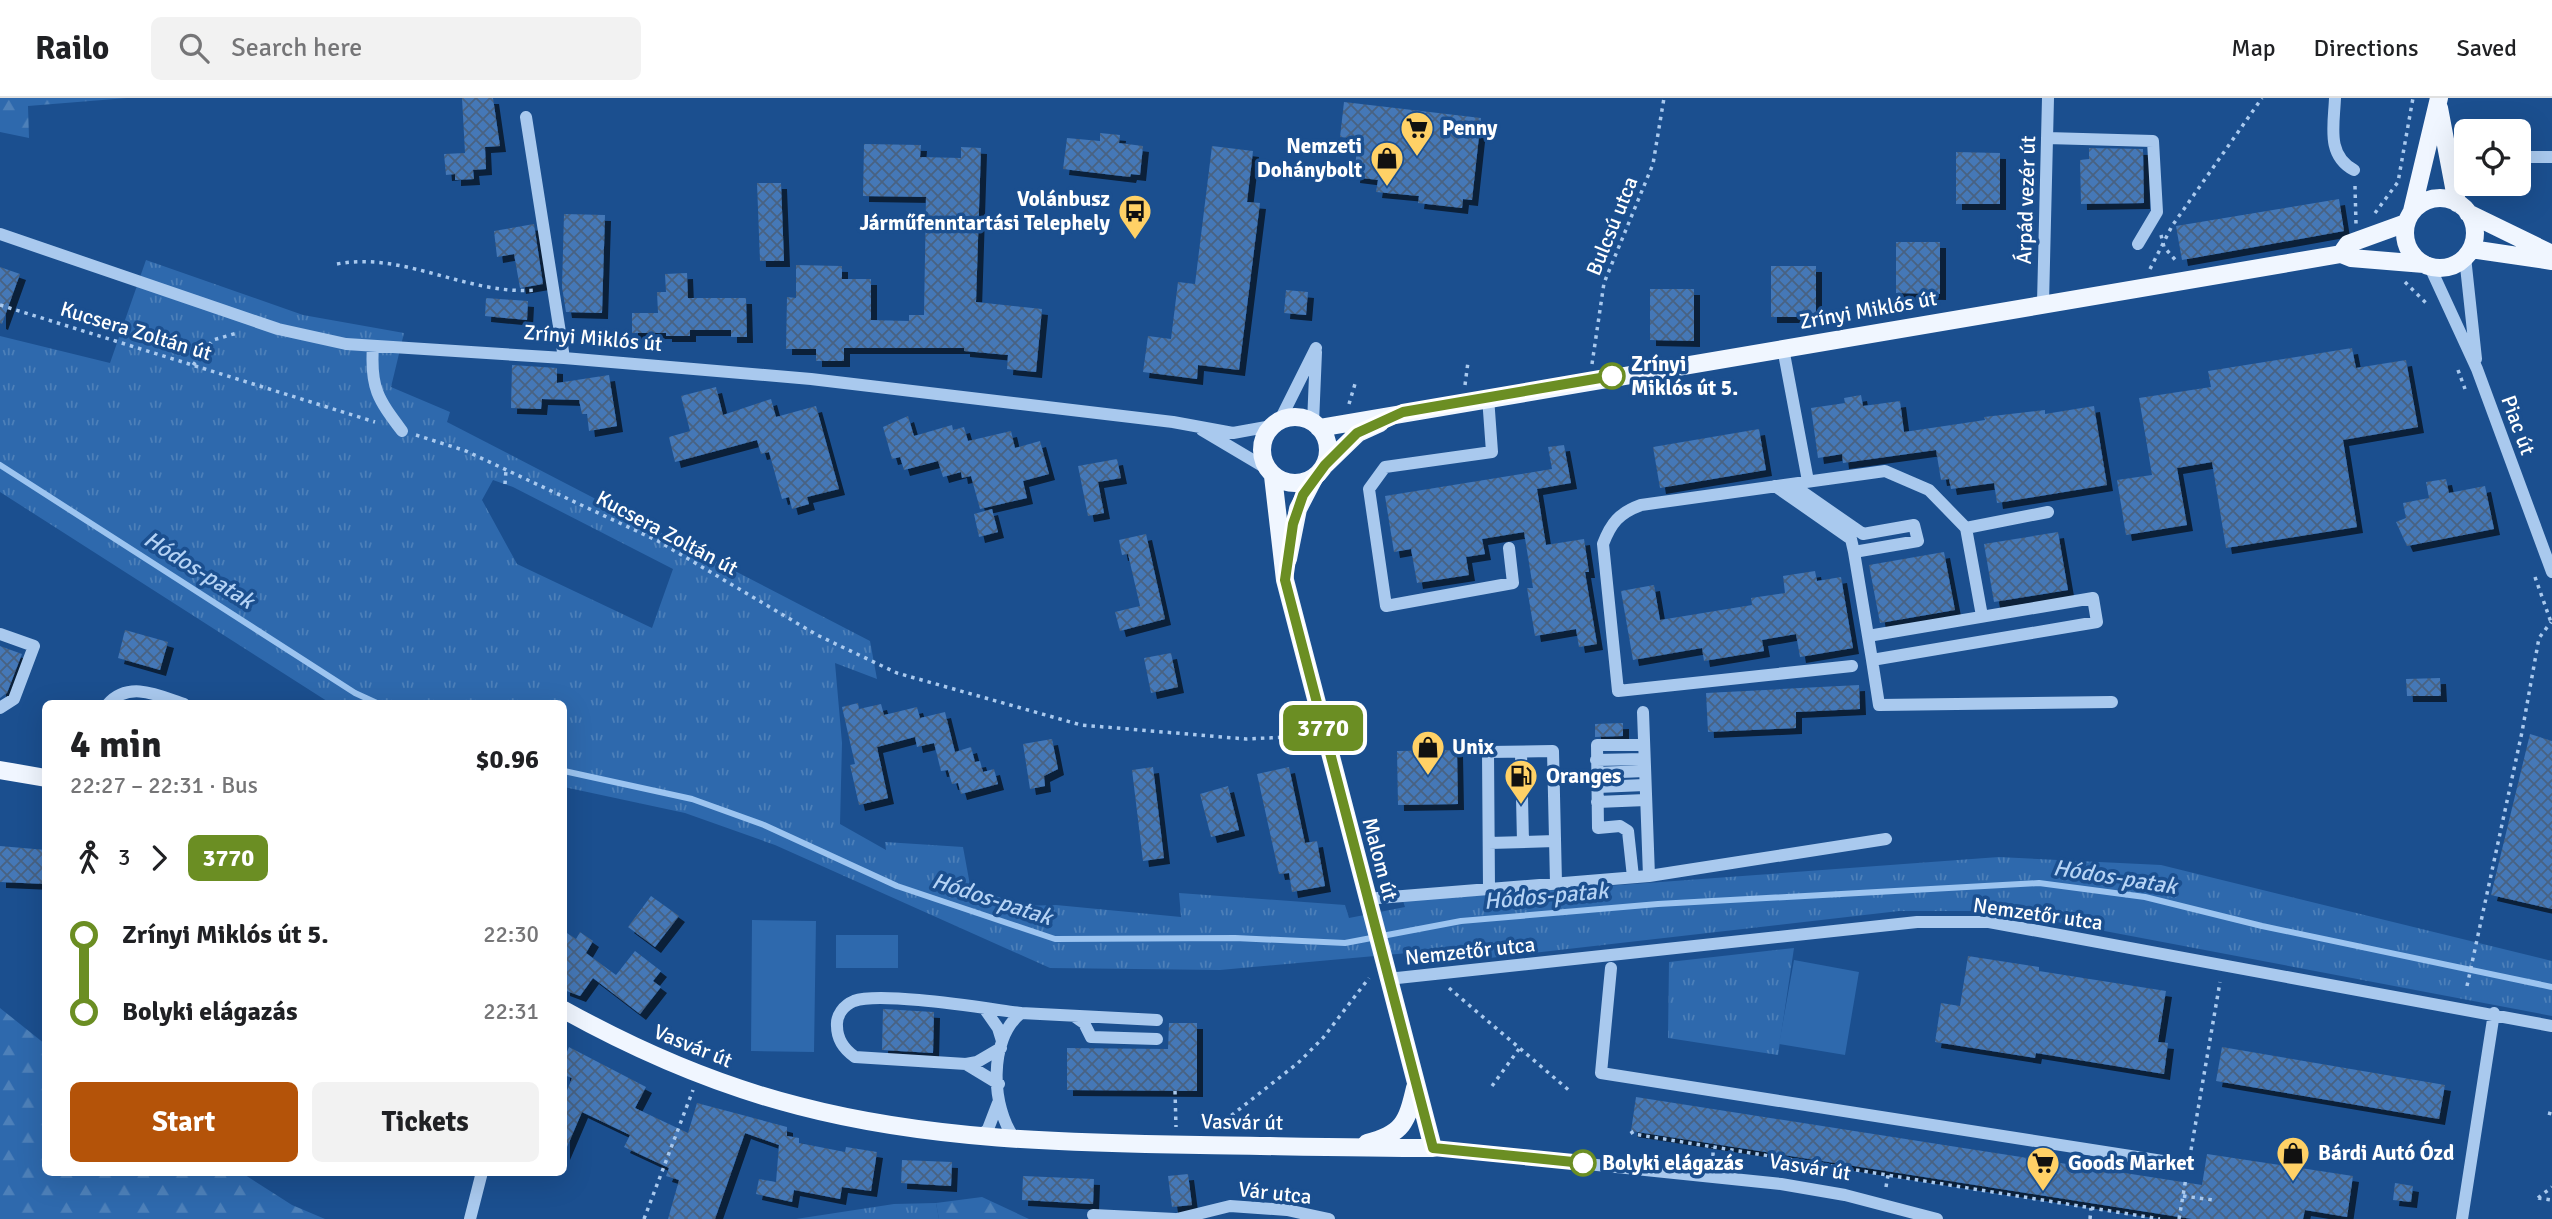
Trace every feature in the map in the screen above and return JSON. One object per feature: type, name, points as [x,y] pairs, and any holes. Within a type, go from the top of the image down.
[{"type":"main road","points":[[2439,101],[2454,149]]},
{"type":"main road","points":[[2439,101],[2409,217],[2407,247],[2427,265],[2449,267],[2468,253],[2475,231],[2463,208],[2462,196]]},
{"type":"main road","points":[[2409,217],[2433,199],[2463,208],[2552,254]]},
{"type":"main road","name":"Zrínyi Miklós út","points":[[2341,254],[2348,244],[2409,217]]},
{"type":"main road","points":[[2468,253],[2552,261]]},
{"type":"main road","name":"Zrínyi Miklós út","points":[[1316,425],[2341,254],[2351,258],[2427,265]]},
{"type":"main road","name":"Zrínyi Miklós út","points":[[1319,471],[1357,433],[1403,412]]},
{"type":"main road","points":[[1297,417],[1316,425],[1328,445],[1319,471],[1293,484],[1269,472],[1261,446],[1276,423],[1297,417]]},
{"type":"main road","name":"Malom út","points":[[1285,580],[1295,517],[1303,495],[1319,471]]},
{"type":"main road","name":"Malom út","points":[[1269,472],[1285,580],[1368,904],[1381,972],[1433,1148]]},
{"type":"main road","points":[[0,770],[42,777]]},
{"type":"main road","name":"Vasvár út","points":[[567,1012],[611,1036],[702,1076],[798,1106],[846,1117],[980,1136],[1088,1143],[1433,1148]]},
{"type":"main road","points":[[1351,1146],[1382,1139],[1398,1131],[1409,1117],[1416,1085]]},
{"type":"street","name":"Árpád vezér út","points":[[2043,303],[2048,98]]},
{"type":"street","points":[[2335,98],[2333,146],[2342,163],[2354,170]]},
{"type":"street","points":[[526,117],[564,358]]},
{"type":"street","points":[[2047,138],[2153,141],[2157,212],[2138,244]]},
{"type":"street","points":[[2531,157],[2552,157]]},
{"type":"street","name":"Zrínyi Miklós út","points":[[0,234],[278,329],[323,340],[811,379],[1196,426],[1233,433],[1247,433],[1276,423]]},
{"type":"street","name":"Piac út","points":[[2468,253],[2477,369]]},
{"type":"street","name":"Piac út","points":[[2427,265],[2477,369],[2552,572]]},
{"type":"street","points":[[373,346],[371,366],[377,398],[402,431]]},
{"type":"street","points":[[1276,423],[1317,348],[1316,425]]},
{"type":"street","points":[[1783,348],[1808,481]]},
{"type":"street","points":[[1488,397],[1492,452],[1385,467],[1369,489],[1386,606],[1513,583],[1509,548]]},
{"type":"street","name":"Zrínyi Miklós út","points":[[1196,426],[1269,472]]},
{"type":"street","points":[[1852,666],[1618,691],[1604,544],[1611,525],[1625,511],[1641,505],[1885,471],[1929,490],[1966,528],[1982,616]]},
{"type":"street","points":[[1791,484],[1863,534],[1914,524],[1918,541],[1854,552]]},
{"type":"street","points":[[1775,486],[1851,539],[1879,705],[2112,702]]},
{"type":"street","points":[[1966,528],[2048,512]]},
{"type":"street","points":[[1868,636],[2093,597],[2097,622],[1872,660]]},
{"type":"street","points":[[0,634],[34,646],[19,690],[14,699],[0,708]]},
{"type":"street","points":[[113,700],[121,694],[144,690],[173,700]]},
{"type":"street","points":[[1643,712],[1649,876]]},
{"type":"street","points":[[1633,877],[1628,831],[1620,826],[1598,828],[1597,745],[1644,745]]},
{"type":"street","points":[[1489,888],[1488,752],[1553,751],[1556,883]]},
{"type":"street","points":[[1521,752],[1522,842]]},
{"type":"street","points":[[1597,766],[1645,765]]},
{"type":"street","points":[[1597,787],[1645,785]]},
{"type":"street","points":[[1597,802],[1646,800]]},
{"type":"street","points":[[1368,904],[1489,888],[1649,876],[1886,839]]},
{"type":"street","points":[[1489,843],[1555,841]]},
{"type":"street","name":"Nemzetőr utca","points":[[1381,972],[1917,922],[1989,922],[2494,1013],[2552,1026]]},
{"type":"street","points":[[1611,968],[1601,1073],[2188,1166]]},
{"type":"street","points":[[1021,1013],[1006,1029],[1001,1045],[977,1062],[966,1064],[855,1057],[846,1051],[839,1038],[839,1016],[842,1009],[855,1000],[870,999],[1021,1013],[1157,1020]]},
{"type":"street","points":[[984,1008],[998,1028],[1001,1045],[999,1100],[1007,1129],[1015,1139]]},
{"type":"street","points":[[2462,1219],[2494,1013]]},
{"type":"street","points":[[1074,1016],[1083,1023],[1091,1037],[1157,1039]]},
{"type":"street","points":[[966,1064],[999,1084]]},
{"type":"street","points":[[980,1136],[988,1129],[999,1100]]},
{"type":"street","name":"Vasvár út","points":[[1433,1148],[1781,1184],[1845,1195],[1929,1218]]},
{"type":"street","points":[[470,1219],[481,1176]]},
{"type":"street","name":"Vár utca","points":[[1093,1215],[1176,1219],[1230,1206],[1287,1210],[1329,1219]]},
{"type":"path","name":"Bulcsú utca","points":[[1591,366],[1605,283],[1653,164],[1664,98]]},
{"type":"path","points":[[2147,274],[2164,247],[2172,226],[2262,98]]},
{"type":"path","points":[[2354,170],[2357,226]]},
{"type":"path","points":[[2157,212],[2164,247],[2181,268]]},
{"type":"path","points":[[337,264],[356,260],[386,263],[512,293],[553,289]]},
{"type":"path","name":"Kucsera Zoltán út","points":[[0,305],[466,451],[658,541],[817,635],[897,673],[1081,725],[1246,739],[1325,736]]},
{"type":"path","points":[[193,365],[213,340],[237,332],[278,329]]},
{"type":"path","points":[[1464,391],[1468,362]]},
{"type":"path","points":[[1347,409],[1355,384]]},
{"type":"path","points":[[505,484],[506,470]]},
{"type":"path","points":[[2467,986],[2522,732],[2539,638],[2552,621]]},
{"type":"path","points":[[1211,1131],[1298,1063],[1381,972]]},
{"type":"path","points":[[2179,1219],[2221,979]]},
{"type":"path","points":[[1447,987],[1570,1092]]},
{"type":"path","points":[[1492,1087],[1520,1048]]},
{"type":"path","points":[[644,1219],[692,1092],[702,1076]]},
{"type":"path","points":[[1175,1091],[1177,1132]]},
{"type":"path","points":[[1630,1131],[1713,1147],[2160,1219]]},
{"type":"path","points":[[1713,1147],[1713,1156]]},
{"type":"path","points":[[1886,1187],[1888,1175]]},
{"type":"path","points":[[2552,1187],[2538,1198],[2552,1200]]},
{"type":"path","points":[[2183,1196],[2213,1200]]},
{"type":"path","points":[[2090,1219],[2091,1208]]},
{"type":"green space","points":[[0,98],[127,98],[28,106],[29,138],[0,132]]},
{"type":"green space","points":[[146,260],[303,315],[404,333],[391,387],[450,412],[447,422],[870,641],[877,679],[835,663],[842,743],[840,824],[886,850],[885,842],[963,847],[970,885],[1020,906],[1056,905],[1181,917],[1179,893],[1345,905],[1349,918],[1405,907],[1403,901],[1999,857],[2161,865],[2552,961],[2552,1016],[1999,911],[1899,911],[1429,965],[1419,952],[1220,970],[1050,968],[775,845],[685,813],[567,788],[567,700],[325,700],[0,492],[0,336],[110,363]],"holes":[[[493,480],[513,487],[673,569],[652,628],[517,564],[482,500]]]},
{"type":"green space","points":[[752,920],[816,921],[814,1052],[751,1051]]},
{"type":"green space","points":[[836,935],[898,935],[898,968],[836,968]]},
{"type":"green space","points":[[1794,948],[1778,1055],[1668,1038],[1669,962]]},
{"type":"green space","points":[[1794,960],[1859,972],[1845,1055],[1779,1044]]},
{"type":"green space","points":[[0,1008],[42,1042],[42,1176],[247,1176],[292,1205],[325,1219],[0,1219]]},
{"type":"green space","points":[[982,1197],[1029,1219],[939,1219],[936,1203]]},
{"type":"green space","points":[[936,1203],[939,1219],[796,1219],[894,1204]]},
{"type":"building","points":[[462,98],[493,98],[500,146],[485,147],[486,169],[473,170],[474,179],[455,180],[455,174],[446,175],[444,154],[465,153]]},
{"type":"building","name":"Penny","points":[[1344,102],[1481,118],[1472,200],[1463,199],[1462,208],[1418,203],[1419,196],[1376,192],[1378,180],[1354,177],[1358,139],[1340,137]]},
{"type":"building","points":[[1100,133],[1120,135],[1119,143],[1143,146],[1140,175],[1131,174],[1130,177],[1063,169],[1067,138],[1100,141]]},
{"type":"building","points":[[864,144],[921,145],[920,157],[961,158],[961,147],[981,148],[976,302],[1042,309],[1036,372],[1007,369],[1008,355],[964,351],[964,348],[844,348],[844,361],[816,361],[816,349],[786,349],[787,297],[796,298],[796,265],[842,266],[842,279],[871,279],[871,320],[909,321],[909,315],[924,315],[926,197],[863,196]]},
{"type":"building","points":[[1212,146],[1253,151],[1247,202],[1260,203],[1239,370],[1198,365],[1197,379],[1143,372],[1148,336],[1171,339],[1178,282],[1195,284]]},
{"type":"building","points":[[2089,148],[2143,149],[2144,203],[2081,204],[2080,160],[2089,159]]},
{"type":"building","points":[[1956,152],[2000,153],[2000,204],[1956,204]]},
{"type":"building","points":[[757,183],[781,183],[784,261],[760,261]]},
{"type":"building","points":[[2339,199],[2344,231],[2182,260],[2176,226]]},
{"type":"building","points":[[564,214],[605,215],[602,313],[566,312],[562,287]]},
{"type":"building","points":[[534,224],[543,284],[520,288],[514,254],[497,257],[494,231]]},
{"type":"building","points":[[1896,242],[1940,242],[1940,294],[1896,293]]},
{"type":"building","points":[[1771,266],[1816,266],[1816,317],[1771,317]]},
{"type":"building","points":[[0,267],[20,274],[2,324],[0,323]]},
{"type":"building","points":[[687,273],[688,298],[746,298],[747,337],[731,337],[731,330],[690,330],[690,336],[632,333],[632,313],[658,313],[657,292],[666,292],[665,274]]},
{"type":"building","points":[[1650,289],[1694,289],[1694,341],[1650,340]]},
{"type":"building","points":[[1286,290],[1308,292],[1306,315],[1284,313]]},
{"type":"building","points":[[486,298],[528,301],[527,320],[485,316]]},
{"type":"building","points":[[2352,348],[2356,368],[2406,360],[2418,427],[2343,440],[2357,527],[2226,548],[2212,462],[2177,468],[2187,525],[2126,535],[2117,480],[2152,475],[2139,398],[2211,387],[2208,371]]},
{"type":"building","points":[[512,365],[557,368],[557,383],[609,375],[617,426],[589,431],[587,414],[582,414],[579,400],[542,399],[541,409],[511,408]]},
{"type":"building","points":[[716,387],[723,415],[771,399],[776,417],[816,406],[839,489],[807,497],[809,504],[792,509],[789,497],[782,499],[769,452],[761,454],[757,440],[675,462],[669,437],[690,431],[681,396]]},
{"type":"building","points":[[1861,395],[1863,406],[1900,401],[1904,432],[1985,420],[1984,417],[2045,410],[2045,414],[2094,406],[2107,485],[1997,503],[1994,483],[1951,489],[1949,479],[1941,480],[1936,450],[1843,463],[1842,454],[1818,458],[1811,408],[1845,403],[1844,398]]},
{"type":"building","points":[[908,416],[914,436],[952,425],[953,430],[964,427],[968,441],[1011,431],[1015,448],[1040,441],[1049,474],[1023,481],[1027,498],[980,509],[971,476],[962,478],[961,472],[943,477],[938,461],[904,470],[900,457],[892,459],[883,427]]},
{"type":"building","points":[[1759,429],[1766,470],[1660,488],[1653,447]]},
{"type":"building","points":[[1564,445],[1571,483],[1537,489],[1546,545],[1584,539],[1589,572],[1585,572],[1597,644],[1579,647],[1576,629],[1535,636],[1527,588],[1533,588],[1524,532],[1482,539],[1485,554],[1466,557],[1469,575],[1417,583],[1411,549],[1394,552],[1385,496],[1552,469],[1548,447]]},
{"type":"building","points":[[1117,459],[1121,478],[1098,482],[1104,513],[1088,516],[1078,466]]},
{"type":"building","points":[[2446,479],[2449,493],[2485,486],[2494,529],[2407,546],[2396,522],[2406,518],[2403,503],[2429,498],[2426,482]]},
{"type":"building","points":[[992,509],[998,532],[979,537],[974,514]]},
{"type":"building","points":[[2058,532],[2068,590],[1994,602],[1984,544]]},
{"type":"building","points":[[1146,534],[1165,619],[1120,631],[1115,612],[1140,606],[1128,554],[1122,555],[1119,540]]},
{"type":"building","points":[[1944,552],[1955,610],[1880,623],[1869,565]]},
{"type":"building","points":[[1815,571],[1817,581],[1841,577],[1853,648],[1800,657],[1796,634],[1762,640],[1764,651],[1704,661],[1702,648],[1633,660],[1621,591],[1654,585],[1660,620],[1752,605],[1751,598],[1785,593],[1783,576]]},
{"type":"building","points":[[125,630],[168,642],[160,670],[118,658]]},
{"type":"building","points":[[0,646],[22,654],[7,693],[0,698]]},
{"type":"building","points":[[1171,653],[1178,687],[1151,693],[1144,658]]},
{"type":"building","points":[[2440,678],[2441,696],[2407,696],[2406,679]]},
{"type":"building","points":[[1859,685],[1860,709],[1796,712],[1796,728],[1708,732],[1706,693]]},
{"type":"building","points":[[858,703],[859,709],[881,704],[884,715],[917,707],[920,718],[945,712],[955,752],[971,747],[975,762],[980,761],[983,772],[994,769],[998,784],[961,794],[958,783],[952,784],[948,770],[941,771],[934,743],[917,747],[915,737],[877,747],[888,798],[859,805],[850,765],[855,764],[842,707]]},
{"type":"building","points":[[1623,723],[1623,736],[1595,737],[1595,724]]},
{"type":"building","points":[[2530,734],[2552,741],[2552,909],[2491,895]]},
{"type":"building","points":[[1052,739],[1058,769],[1044,776],[1045,786],[1030,789],[1023,744]]},
{"type":"building","name":"Unix","points":[[1457,750],[1458,804],[1398,805],[1397,751]]},
{"type":"building","points":[[1153,767],[1164,858],[1143,861],[1132,770]]},
{"type":"building","points":[[1289,767],[1305,843],[1317,841],[1325,886],[1292,892],[1289,873],[1279,874],[1257,774]]},
{"type":"building","points":[[1228,786],[1239,830],[1211,837],[1200,794]]},
{"type":"building","points":[[0,846],[42,850],[42,884],[0,882]]},
{"type":"building","points":[[651,896],[679,916],[655,947],[628,927]]},
{"type":"building","points":[[580,932],[593,941],[586,953],[616,975],[635,951],[661,971],[653,981],[661,987],[640,1014],[593,978],[580,996],[567,991],[567,933],[576,939]]},
{"type":"building","points":[[1968,956],[2039,967],[2039,971],[2166,991],[2158,1042],[2168,1043],[2164,1074],[2036,1053],[2035,1058],[1935,1042],[1941,1003],[1960,1006]]},
{"type":"building","points":[[883,1009],[934,1012],[933,1053],[882,1050]]},
{"type":"building","points":[[1169,1023],[1197,1023],[1197,1091],[1067,1090],[1067,1048],[1168,1049]]},
{"type":"building","points":[[569,1047],[646,1087],[635,1108],[688,1133],[697,1103],[787,1127],[787,1136],[799,1138],[799,1143],[845,1152],[846,1147],[877,1152],[871,1191],[842,1187],[840,1199],[794,1190],[792,1202],[756,1194],[759,1179],[776,1182],[779,1145],[745,1133],[715,1219],[668,1219],[679,1180],[666,1176],[669,1168],[624,1147],[630,1135],[582,1112],[567,1147],[567,1090],[572,1078],[567,1076]]},
{"type":"building","points":[[2222,1047],[2445,1085],[2439,1119],[2216,1081]]},
{"type":"building","points":[[1636,1097],[2202,1185],[2207,1154],[2353,1176],[2347,1217],[2305,1210],[2303,1219],[2192,1219],[1631,1131]]},
{"type":"building","points":[[902,1160],[952,1162],[951,1186],[901,1183]]},
{"type":"building","points":[[1188,1174],[1192,1205],[1172,1207],[1168,1176]]},
{"type":"building","points":[[1023,1176],[1094,1179],[1093,1204],[1022,1200]]},
{"type":"building","points":[[2395,1183],[2413,1186],[2411,1202],[2393,1200]]},
{"type":"waterway","name":"Hódos-patak","points":[[0,465],[355,693],[370,700]]},
{"type":"waterway","name":"Hódos-patak","points":[[567,772],[692,799],[764,825],[897,886],[1055,939],[1235,938],[1345,943],[1461,921],[1658,904],[2039,883],[2145,897],[2262,926],[2552,987]]},
{"type":"bus line","name":"3770","points":[[1583,1163],[1433,1148],[1285,580],[1293,524],[1303,495],[1325,465],[1357,433],[1403,412],[1612,376]]},
{"type":"place","name":"Penny","points":[[1417,158]]},
{"type":"place","name":"Nemzeti Dohánybolt","points":[[1387,188]]},
{"type":"place","name":"Volánbusz Járműfenntartási Telephely","points":[[1135,241]]},
{"type":"place","name":"Zrínyi Miklós út 5.","points":[[1612,376]]},
{"type":"place","name":"Unix","points":[[1428,777]]},
{"type":"place","name":"Oranges","points":[[1521,806]]},
{"type":"place","name":"Bolyki elágazás","points":[[1583,1163]]},
{"type":"place","name":"Bárdi Autó Ózd","points":[[2293,1183]]},
{"type":"place","name":"Goods Market","points":[[2043,1193]]}]
